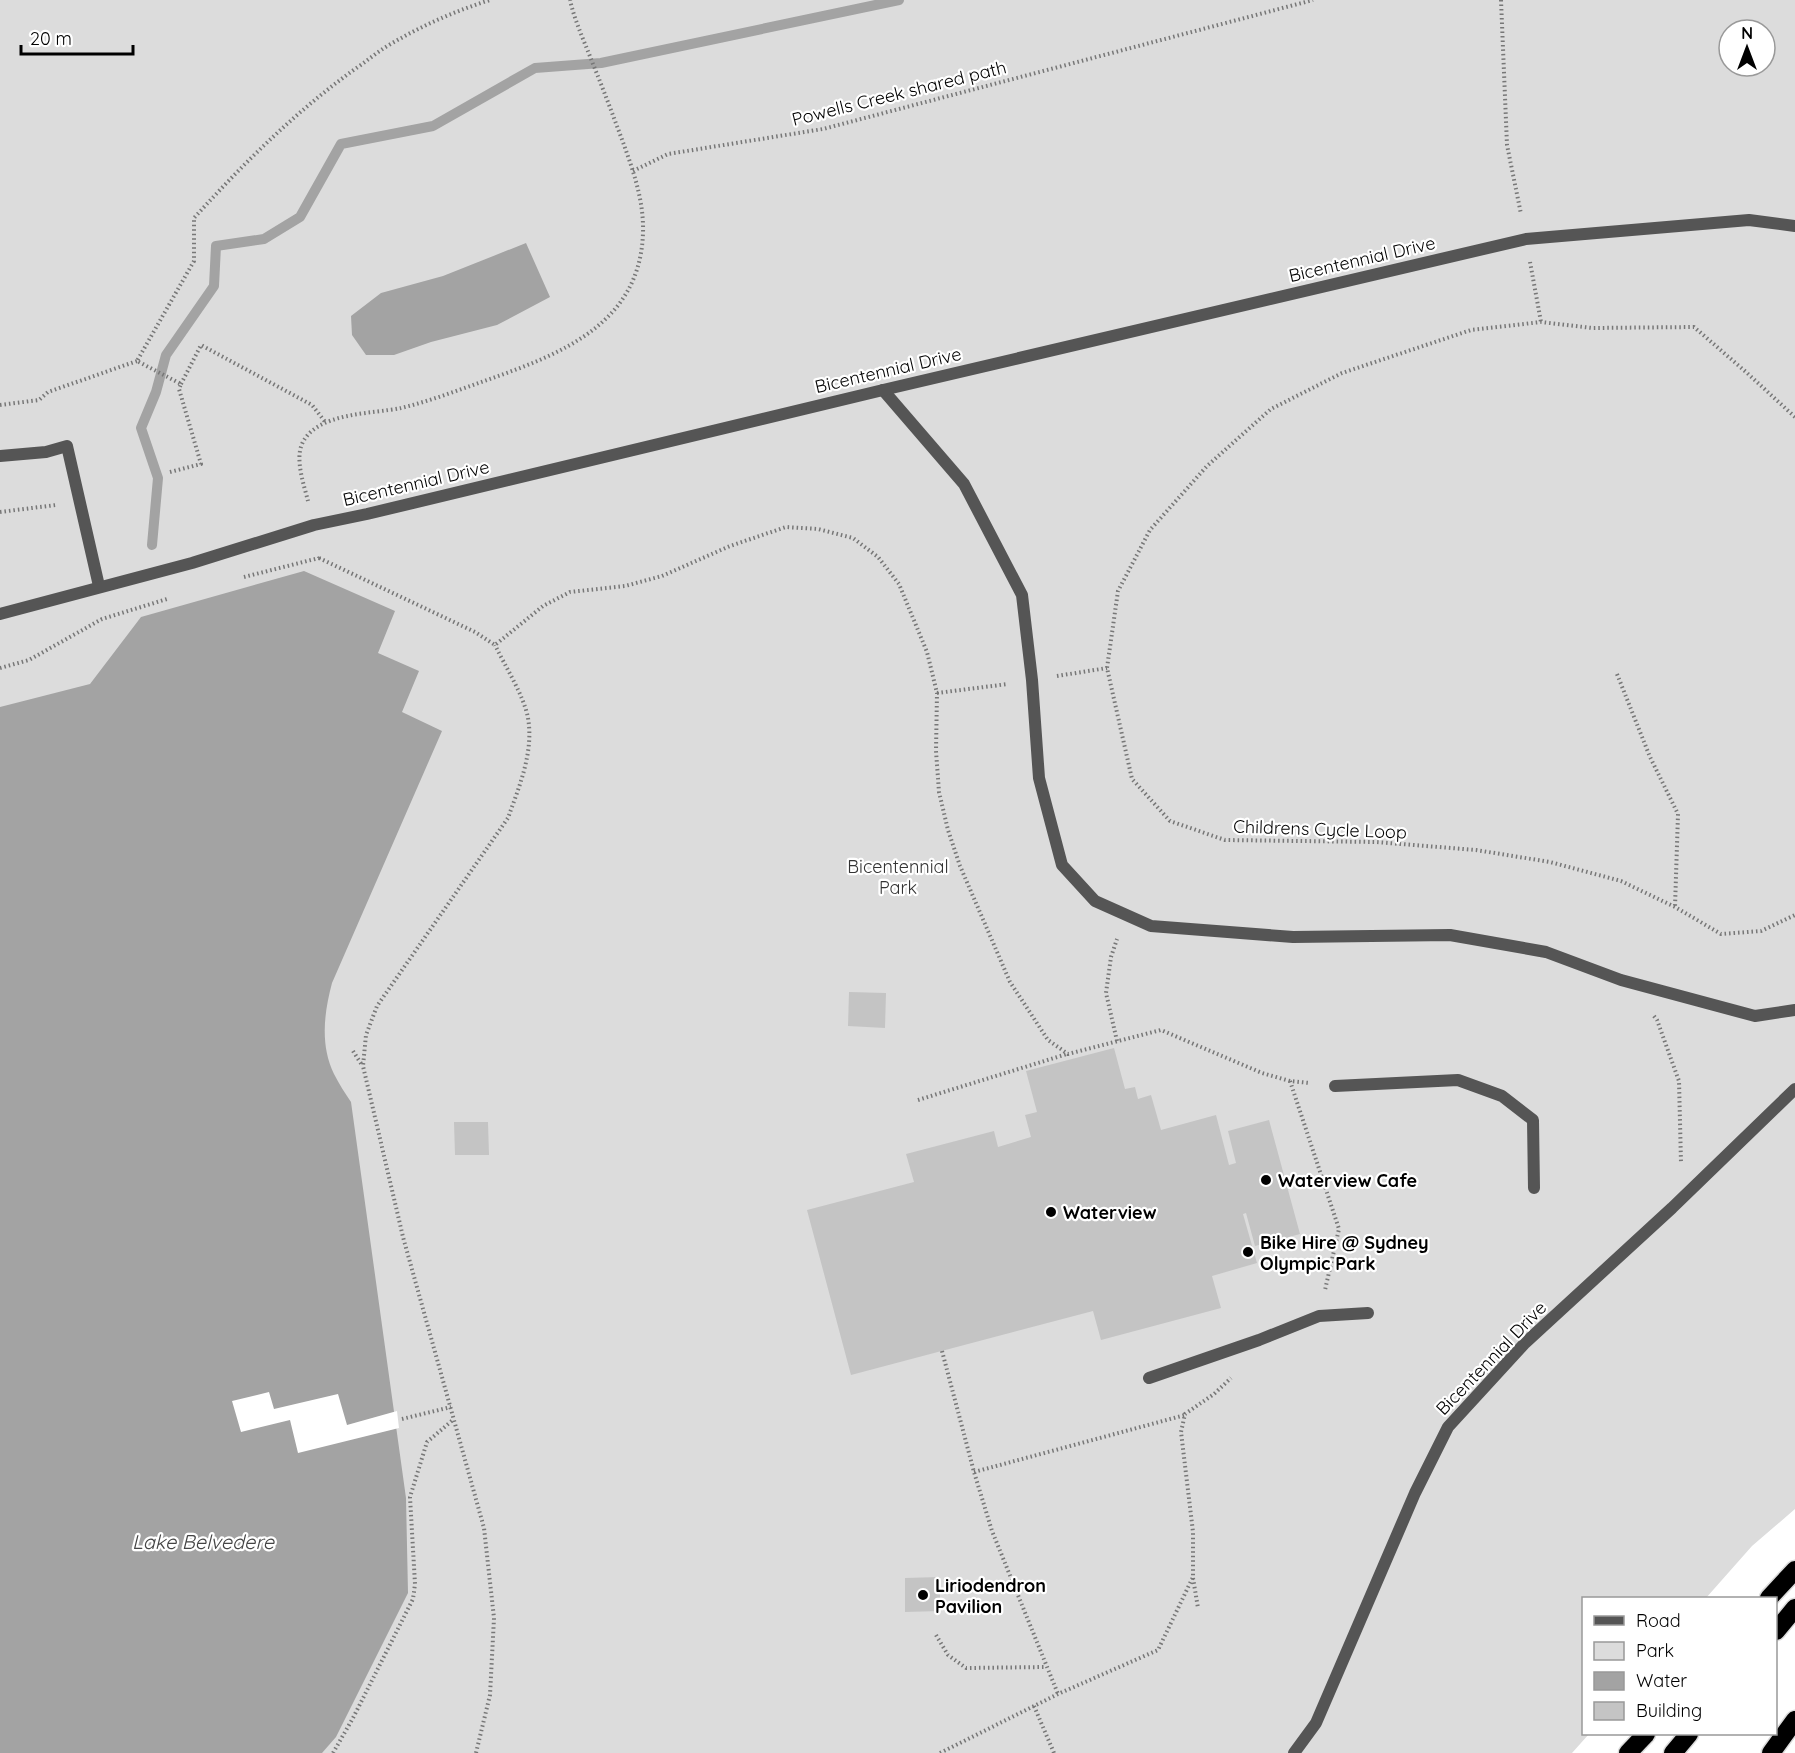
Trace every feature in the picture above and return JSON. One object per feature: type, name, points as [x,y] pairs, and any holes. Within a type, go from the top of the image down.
[{"type":"highway","points":[[1771,1597],[1795,1569]]},
{"type":"highway","points":[[1777,1630],[1795,1608]]},
{"type":"highway","points":[[1771,1753],[1795,1720]]},
{"type":"highway","points":[[1628,1753],[1645,1735]]},
{"type":"highway","points":[[1673,1753],[1688,1735]]},
{"type":"street","name":"Bicentennial Drive","points":[[0,614],[192,563],[314,525],[1526,240],[1749,220],[1795,226]]},
{"type":"street","points":[[883,390],[964,484],[1022,595],[1040,778],[1062,865],[1095,901],[1151,926],[1293,937],[1450,935],[1546,952],[1621,980],[1755,1017],[1795,1010]]},
{"type":"street","points":[[0,456],[46,452],[67,446],[99,586]]},
{"type":"street","points":[[1335,1086],[1458,1080],[1502,1096],[1533,1120],[1533,1188]]},
{"type":"street","name":"Bicentennial Drive","points":[[1294,1753],[1316,1723],[1414,1493],[1448,1427],[1525,1343],[1672,1208],[1795,1089]]},
{"type":"street","points":[[1149,1378],[1259,1340],[1319,1316],[1368,1313]]},
{"type":"path","points":[[0,405],[39,400],[48,392],[137,361],[194,261],[194,218],[240,168],[337,82],[389,45],[460,10],[490,0]]},
{"type":"path","points":[[319,558],[300,460],[301,444],[309,434],[340,416],[400,408],[452,393],[536,363],[574,344],[603,321],[624,297],[636,276],[641,256],[643,231],[640,201],[633,171],[570,0]]},
{"type":"path","name":"Powells Creek shared path","points":[[633,171],[668,154],[823,129],[1313,0]]},
{"type":"path","points":[[1501,0],[1507,146],[1541,322]]},
{"type":"path","name":"Childrens Cycle Loop","points":[[1795,417],[1694,327],[1592,328],[1541,322],[1471,330],[1342,373],[1271,409],[1207,466],[1150,530],[1118,591],[1107,668],[1132,779],[1170,821],[1225,840],[1376,842],[1476,850],[1550,862],[1621,881],[1675,907],[1720,934],[1761,931],[1795,915]]},
{"type":"path","points":[[170,472],[201,464],[179,389],[201,345],[312,405],[326,423]]},
{"type":"path","points":[[137,361],[181,384]]},
{"type":"path","points":[[0,512],[59,505]]},
{"type":"path","points":[[495,645],[543,606],[570,592],[626,586],[662,576],[730,546],[786,527],[818,529],[853,538],[878,557],[899,584],[927,652],[937,693],[936,751],[939,792],[960,866],[1010,982],[1048,1040],[1068,1054]]},
{"type":"path","points":[[241,577],[319,558],[475,632],[495,645],[528,718],[528,751],[520,786],[508,818],[377,1006],[366,1035],[363,1066],[403,1237],[484,1528],[494,1618],[490,1695],[476,1753]]},
{"type":"path","points":[[0,668],[29,660],[102,619],[176,596]]},
{"type":"path","points":[[1617,674],[1650,758],[1678,813],[1675,907]]},
{"type":"path","points":[[1117,1041],[1106,993],[1111,957],[1127,915]]},
{"type":"path","points":[[1621,980],[1657,1020],[1679,1081],[1683,1196]]},
{"type":"path","points":[[918,1100],[1068,1054],[1161,1030],[1262,1072],[1290,1081],[1335,1086]]},
{"type":"path","points":[[353,1051],[363,1066]]},
{"type":"path","points":[[1290,1081],[1339,1229],[1319,1316]]},
{"type":"path","points":[[974,1472],[1185,1414],[1214,1394],[1236,1373],[1259,1340]]},
{"type":"path","points":[[942,1351],[992,1531],[1058,1694]]},
{"type":"path","points":[[402,1419],[451,1407]]},
{"type":"path","points":[[1185,1414],[1181,1432],[1193,1532],[1193,1577],[1198,1608]]},
{"type":"path","points":[[333,1753],[413,1599],[415,1584],[410,1497],[427,1442],[454,1419]]},
{"type":"path","points":[[940,1753],[1058,1694],[1158,1650],[1193,1577]]},
{"type":"path","points":[[936,1635],[948,1655],[966,1668],[1046,1666]]},
{"type":"path","points":[[1034,1706],[1054,1753]]},
{"type":"green space","name":"Bicentennial Park","points":[[0,0],[1795,0],[1795,1509],[1752,1546],[1707,1597],[1582,1597],[1582,1735],[1588,1735],[1572,1753],[0,1753]]},
{"type":"water","points":[[526,243],[550,297],[497,325],[431,342],[394,355],[366,355],[352,335],[351,316],[381,293],[443,276]]},
{"type":"water","name":"Lake Belvedere","points":[[304,571],[395,611],[378,653],[419,671],[402,712],[442,731],[332,983],[325,1029],[330,1063],[336,1078],[351,1102],[406,1498],[408,1593],[336,1737],[322,1753],[0,1753],[0,707],[90,684],[141,617]]},
{"type":"pier","points":[[269,1392],[274,1409],[338,1394],[347,1425],[397,1411],[399,1428],[298,1453],[290,1420],[241,1432],[232,1401]]},
{"type":"building","points":[[849,992],[886,993],[885,1028],[848,1026]]},
{"type":"building","name":"Waterview","points":[[1114,1048],[1125,1089],[1135,1087],[1138,1099],[1151,1095],[1161,1130],[1216,1115],[1229,1165],[1236,1163],[1228,1131],[1269,1120],[1300,1234],[1255,1246],[1246,1213],[1243,1214],[1257,1263],[1212,1276],[1221,1308],[1101,1340],[1093,1311],[851,1375],[807,1210],[914,1182],[906,1154],[994,1131],[998,1147],[1031,1137],[1025,1115],[1037,1112],[1026,1071]]},
{"type":"building","points":[[454,1122],[488,1122],[489,1155],[455,1155]]},
{"type":"building","name":"Liriodendron Pavilion","points":[[940,1577],[940,1611],[905,1612],[905,1578]]},
{"type":"waterway","points":[[152,545],[158,478],[141,428],[156,392],[166,355],[214,286],[216,246],[264,239],[300,217],[341,144],[433,126],[535,68],[601,63],[899,0]]},
{"type":"place","name":"Waterview Cafe","points":[[1266,1180]]},
{"type":"place","name":"Waterview","points":[[1051,1212]]},
{"type":"place","name":"Bike Hire @ Sydney Olympic Park","points":[[1248,1252]]},
{"type":"place","name":"Liriodendron Pavilion","points":[[923,1595]]}]
